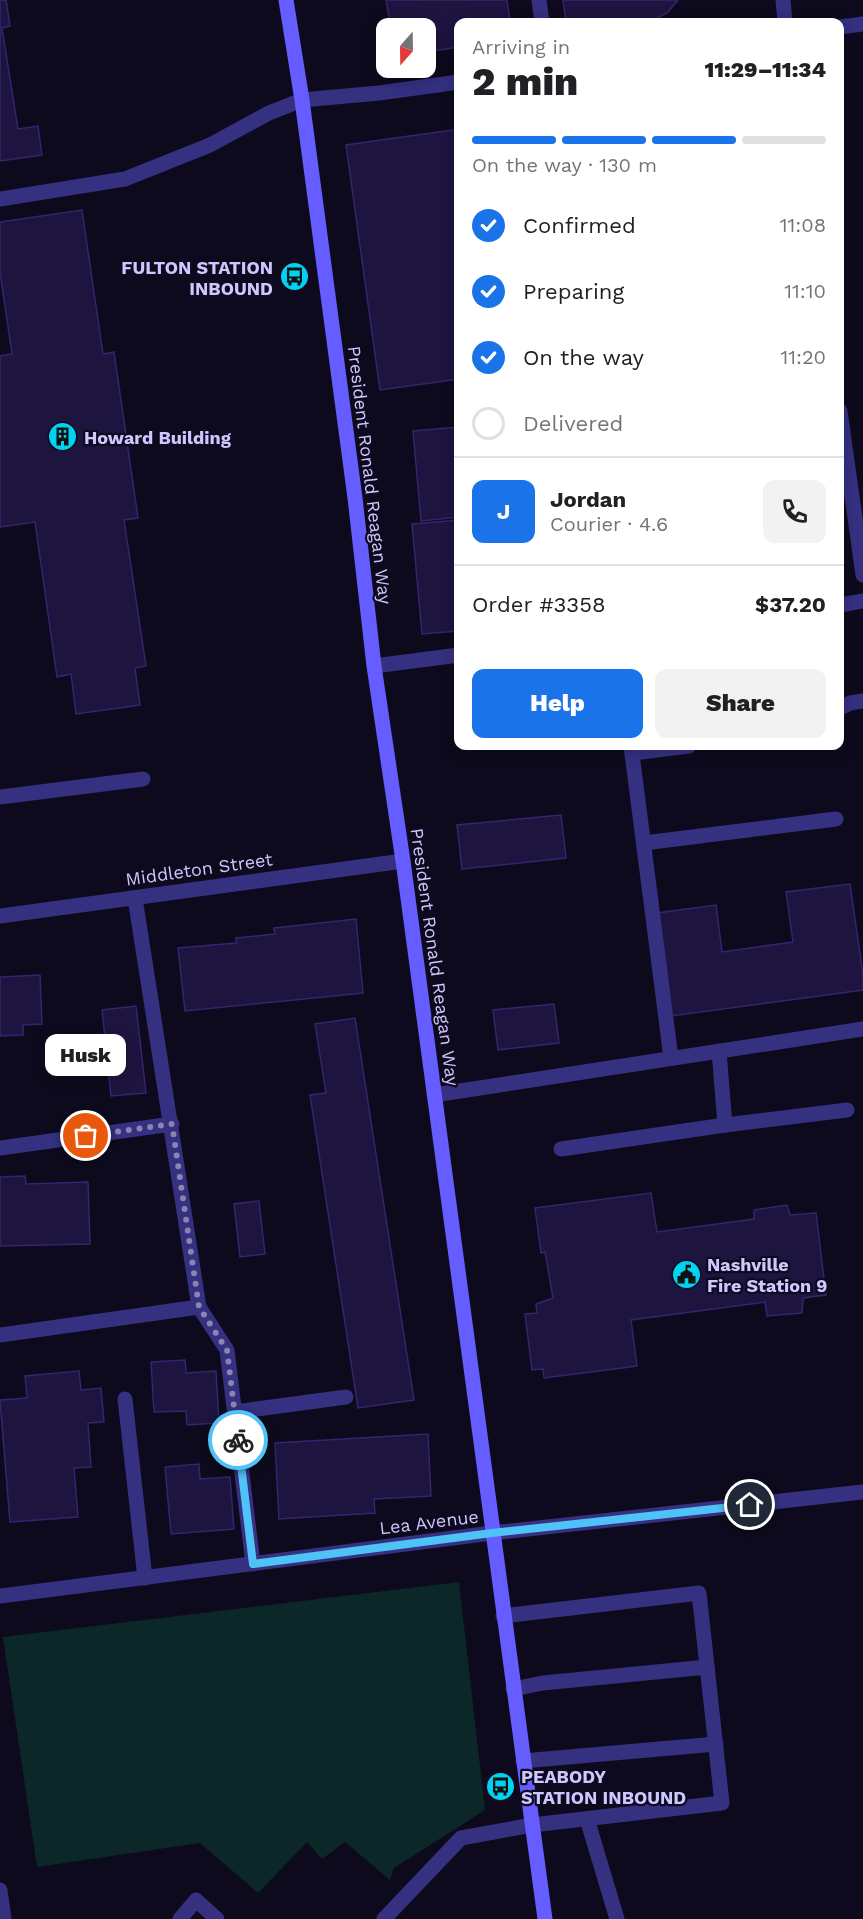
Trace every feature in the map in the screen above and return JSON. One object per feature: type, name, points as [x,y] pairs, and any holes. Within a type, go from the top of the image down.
[{"type":"street","name":"President Ronald Reagan Way","points":[[286,0],[302,100],[355,498],[374,666],[403,861],[545,1919]]},
{"type":"street","points":[[539,0],[541,18]]},
{"type":"street","points":[[783,0],[785,18]]},
{"type":"street","points":[[844,26],[863,24]]},
{"type":"street","points":[[0,199],[125,179],[210,145],[269,113],[302,100],[454,83]]},
{"type":"street","points":[[844,440],[863,575]]},
{"type":"street","points":[[844,604],[863,601]]},
{"type":"street","points":[[374,666],[454,656]]},
{"type":"street","points":[[632,750],[671,1058]]},
{"type":"street","points":[[0,797],[143,779]]},
{"type":"street","points":[[644,843],[836,819]]},
{"type":"street","name":"Middleton Street","points":[[0,916],[403,861]]},
{"type":"street","points":[[135,898],[199,1307],[227,1350],[253,1564]]},
{"type":"street","points":[[434,1095],[863,1029]]},
{"type":"street","points":[[719,1051],[725,1125]]},
{"type":"street","points":[[561,1149],[847,1110]]},
{"type":"street","points":[[0,1148],[172,1124]]},
{"type":"street","points":[[0,1335],[199,1307]]},
{"type":"street","points":[[235,1412],[346,1397]]},
{"type":"street","points":[[125,1399],[145,1578]]},
{"type":"street","name":"Lea Avenue","points":[[0,1596],[492,1533],[863,1492]]},
{"type":"street","points":[[384,1919],[461,1838],[532,1826],[722,1803],[699,1593],[503,1616]]},
{"type":"street","points":[[513,1689],[543,1683],[707,1667]]},
{"type":"street","points":[[523,1761],[716,1744]]},
{"type":"street","points":[[587,1819],[617,1919]]},
{"type":"street","points":[[0,1890],[4,1919]]},
{"type":"street","points":[[180,1919],[196,1900],[217,1919]]},
{"type":"green space","points":[[459,1582],[485,1810],[394,1868],[390,1880],[345,1842],[322,1859],[307,1842],[258,1893],[200,1843],[37,1867],[3,1637]]},
{"type":"building","points":[[0,0],[6,0],[10,26],[2,28],[18,129],[38,126],[42,155],[0,161]]},
{"type":"building","points":[[386,0],[507,0],[509,18],[454,18],[454,48],[436,50],[436,18],[389,18]]},
{"type":"building","points":[[563,0],[678,0],[667,13],[657,18],[565,18]]},
{"type":"building","points":[[454,130],[454,380],[380,390],[346,145]]},
{"type":"building","name":"Howard Building","points":[[82,210],[103,354],[114,352],[138,518],[124,520],[146,666],[135,668],[140,705],[76,714],[71,674],[57,677],[35,522],[0,527],[0,356],[12,354],[0,272],[0,222]]},
{"type":"building","points":[[454,427],[454,518],[421,521],[413,431]]},
{"type":"building","points":[[454,520],[454,631],[422,634],[412,524]]},
{"type":"building","points":[[561,815],[566,858],[462,869],[457,825]]},
{"type":"building","points":[[850,884],[863,975],[863,990],[671,1016],[657,913],[716,905],[722,952],[793,942],[786,892]]},
{"type":"building","points":[[356,919],[363,993],[185,1011],[178,948],[236,943],[236,938],[275,934],[274,928]]},
{"type":"building","points":[[40,975],[42,1024],[23,1025],[23,1035],[0,1036],[0,977]]},
{"type":"building","points":[[554,1004],[559,1043],[498,1050],[493,1010]]},
{"type":"building","points":[[136,1006],[146,1093],[111,1096],[102,1010]]},
{"type":"building","points":[[355,1018],[414,1400],[358,1408],[310,1095],[326,1093],[315,1024]]},
{"type":"building","points":[[25,1176],[26,1184],[88,1182],[90,1244],[0,1246],[0,1177]]},
{"type":"building","name":"Nashville Fire Station 9","points":[[651,1193],[657,1232],[754,1219],[754,1210],[787,1205],[790,1215],[816,1213],[826,1295],[803,1298],[802,1313],[767,1316],[765,1302],[631,1320],[637,1366],[544,1378],[543,1369],[532,1370],[525,1314],[537,1313],[536,1304],[553,1298],[545,1252],[541,1253],[535,1208]]},
{"type":"building","points":[[259,1201],[265,1254],[240,1257],[234,1204]]},
{"type":"building","points":[[185,1360],[186,1373],[216,1371],[219,1423],[187,1425],[186,1411],[154,1412],[151,1362]]},
{"type":"building","points":[[79,1371],[81,1390],[101,1388],[104,1422],[88,1423],[91,1467],[74,1468],[78,1517],[10,1522],[0,1400],[27,1398],[25,1376]]},
{"type":"building","points":[[428,1434],[431,1496],[374,1499],[375,1513],[279,1519],[275,1443]]},
{"type":"building","points":[[199,1464],[200,1479],[230,1477],[234,1529],[171,1534],[165,1467]]},
{"type":"way so far","points":[[86,1136],[172,1124],[199,1307],[227,1350],[238,1440]]},
{"type":"place","name":"FULTON STATION INBOUND","points":[[294,277]]},
{"type":"place","name":"Howard Building","points":[[63,437]]},
{"type":"place","name":"Husk","points":[[86,1136]]},
{"type":"place","name":"Nashville Fire Station 9","points":[[686,1274]]},
{"type":"place","name":"PEABODY STATION INBOUND","points":[[500,1786]]},
{"type":"route","points":[[238,1440],[253,1564],[492,1533],[750,1505]]}]
